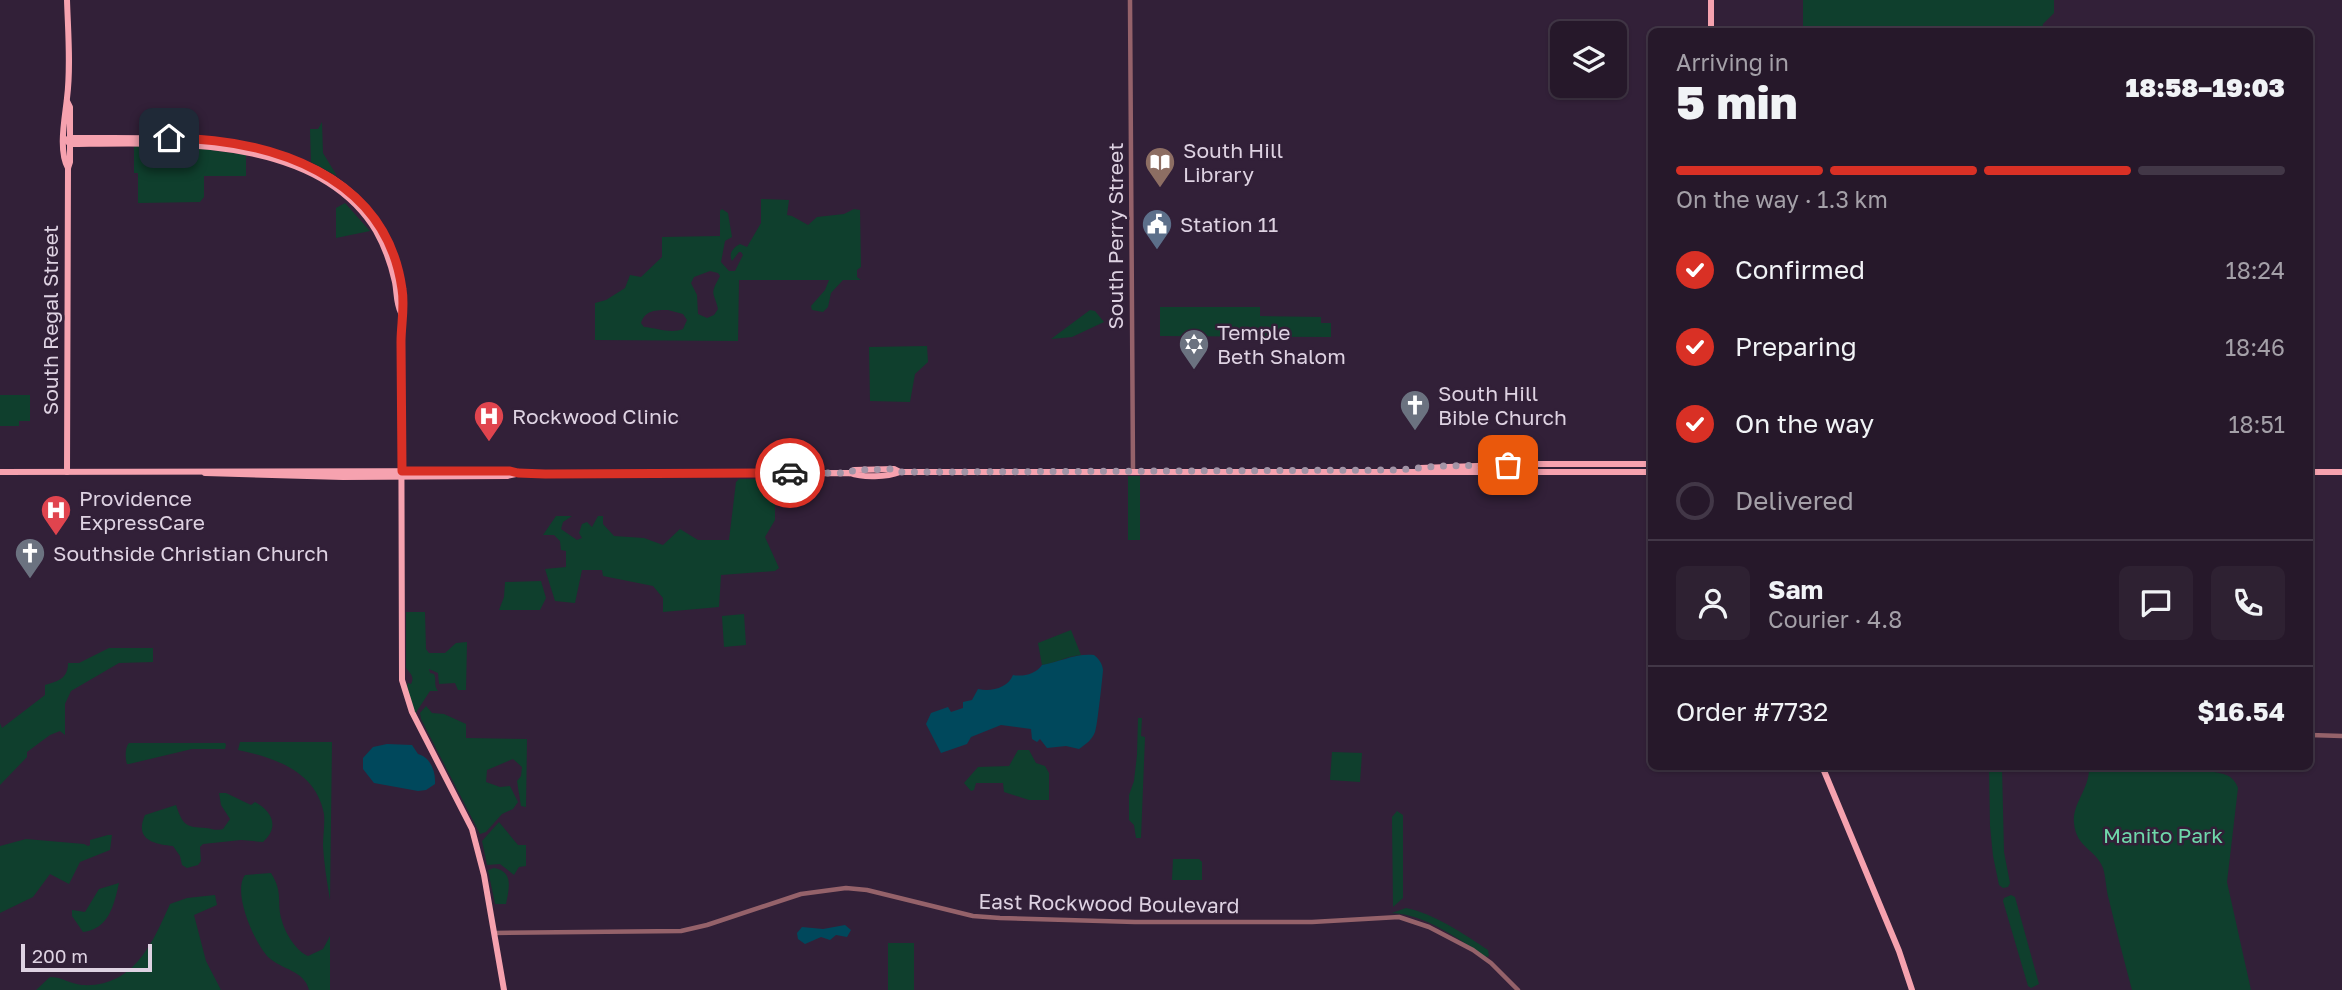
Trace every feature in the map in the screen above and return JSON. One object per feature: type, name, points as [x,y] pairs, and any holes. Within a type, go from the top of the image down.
[{"type":"main road","name":"South Regal Street","points":[[67,0],[70,162],[67,472]]},
{"type":"main road","points":[[1711,0],[1711,28]]},
{"type":"main road","points":[[68,141],[210,140],[251,147],[315,169],[342,186],[358,198],[385,235],[400,278],[403,307],[401,680],[412,712],[472,829],[484,875],[504,990]]},
{"type":"main road","name":"South Regal Street","points":[[68,141],[65,152],[68,168]]},
{"type":"main road","points":[[0,472],[507,476],[518,473],[892,475],[900,472],[1398,470],[1453,466],[1648,464]]},
{"type":"main road","points":[[1398,470],[1440,473],[1648,472]]},
{"type":"main road","points":[[2313,472],[2342,472]]},
{"type":"main road","points":[[1824,770],[1899,951],[1912,990]]},
{"type":"street","name":"South Perry Street","points":[[1130,0],[1133,471]]},
{"type":"street","points":[[2313,736],[2342,736]]},
{"type":"street","name":"East Rockwood Boulevard","points":[[494,933],[681,931],[801,894],[846,888],[867,890],[973,916],[1000,918],[1135,922],[1322,922],[1396,917],[1429,927],[1473,950],[1491,963],[1518,990]]},
{"type":"green space","points":[[1803,0],[2054,0],[2054,13],[2042,28],[1803,28]]},
{"type":"green space","points":[[322,122],[323,153],[337,176],[311,162],[310,129],[318,129]]},
{"type":"green space","points":[[134,146],[190,147],[246,155],[246,176],[204,176],[204,197],[200,202],[138,203],[138,173],[134,173]]},
{"type":"green space","points":[[761,199],[789,200],[787,215],[808,225],[817,217],[860,210],[861,267],[857,270],[857,277],[861,280],[843,280],[831,293],[828,307],[823,312],[812,310],[811,306],[825,290],[829,280],[739,280],[738,341],[595,340],[595,303],[606,300],[625,288],[630,275],[641,277],[662,257],[662,237],[720,236],[722,209],[728,213],[732,237],[725,241],[721,262],[729,271],[735,271],[743,255],[739,252],[732,261],[732,251],[740,244],[747,247],[761,223]],"holes":[[[710,271],[720,276],[713,290],[718,309],[714,315],[707,318],[698,314],[697,295],[691,283],[694,277]],[[668,310],[683,314],[687,320],[683,329],[664,330],[644,327],[641,323],[648,313]]]},
{"type":"green space","points":[[345,203],[370,231],[336,238],[336,208]]},
{"type":"green space","points":[[1160,307],[1260,307],[1260,316],[1321,317],[1321,323],[1331,323],[1331,337],[1160,336]]},
{"type":"green space","points":[[1090,310],[1095,311],[1104,322],[1072,337],[1051,339]]},
{"type":"green space","points":[[927,346],[928,362],[915,374],[910,402],[870,401],[869,347]]},
{"type":"green space","points":[[0,395],[30,395],[30,421],[19,421],[19,426],[0,426]]},
{"type":"green space","points":[[1128,476],[1140,476],[1140,540],[1128,540]]},
{"type":"green space","points":[[739,479],[775,479],[775,520],[765,537],[779,568],[775,571],[721,575],[719,607],[663,612],[663,598],[653,586],[603,576],[602,570],[582,570],[575,603],[555,601],[545,569],[566,567],[566,551],[561,550],[560,541],[554,535],[543,535],[556,516],[572,516],[563,522],[561,529],[577,540],[582,538],[579,533],[582,524],[587,522],[592,527],[598,516],[603,516],[603,524],[614,536],[644,538],[663,545],[680,529],[698,540],[729,540],[736,482]]},
{"type":"green space","points":[[541,581],[546,598],[540,610],[499,610],[504,597],[505,582]]},
{"type":"green space","points":[[406,612],[425,612],[426,649],[429,653],[445,653],[456,643],[467,642],[466,690],[458,690],[455,683],[439,684],[438,673],[429,669],[435,676],[438,691],[430,691],[415,714],[407,687],[408,683],[411,684],[412,675],[406,668]]},
{"type":"green space","points":[[744,614],[746,645],[724,647],[722,616]]},
{"type":"green space","points":[[1071,630],[1081,655],[1042,665],[1038,643]]},
{"type":"green space","points":[[109,648],[153,648],[153,662],[119,663],[71,691],[65,704],[65,735],[60,731],[50,735],[27,752],[27,757],[0,785],[0,723],[2,728],[45,695],[45,685],[62,678],[68,663],[79,663]]},
{"type":"green space","points":[[426,706],[432,713],[444,714],[466,724],[466,738],[527,739],[526,807],[521,806],[517,781],[522,767],[513,759],[487,770],[486,782],[500,787],[510,786],[518,802],[513,809],[502,814],[486,832],[480,834],[421,719],[420,713]]},
{"type":"green space","points":[[1138,718],[1142,718],[1141,736],[1145,737],[1141,838],[1136,838],[1134,825],[1129,820],[1129,795],[1134,781],[1137,755]]},
{"type":"green space","points":[[240,742],[332,742],[330,900],[323,853],[324,814],[320,799],[303,777],[292,769],[266,757],[238,750]]},
{"type":"green space","points":[[129,743],[226,745],[225,749],[192,749],[127,764]]},
{"type":"green space","points":[[1018,750],[1029,750],[1036,763],[1045,766],[1049,773],[1049,800],[1029,800],[1004,792],[1003,783],[976,783],[971,791],[964,783],[978,767],[1009,766]]},
{"type":"green space","points":[[1332,752],[1362,753],[1360,782],[1330,780]]},
{"type":"green space","points":[[1989,770],[2002,770],[2004,852],[2010,883],[2008,887],[1999,885],[1990,826]]},
{"type":"green space","name":"Manito Park","points":[[2089,770],[2204,770],[2226,775],[2235,782],[2238,788],[2227,882],[2251,990],[2132,990],[2103,868],[2096,856],[2078,838],[2074,823],[2078,802]]},
{"type":"green space","points":[[219,793],[226,793],[251,805],[255,802],[266,810],[272,825],[263,842],[241,840],[203,844],[200,847],[201,861],[198,865],[187,868],[182,865],[173,846],[153,842],[144,835],[142,823],[145,815],[176,805],[186,824],[223,829],[230,819],[221,805]]},
{"type":"green space","points":[[1397,811],[1403,815],[1403,898],[1393,907],[1392,817]]},
{"type":"green space","points":[[499,822],[518,845],[526,845],[526,866],[519,867],[514,875],[500,864],[487,865],[482,841]]},
{"type":"green space","points":[[112,835],[110,850],[80,862],[69,884],[50,874],[33,897],[0,913],[0,846],[26,839],[88,846],[90,840]]},
{"type":"green space","points":[[1173,859],[1199,859],[1202,862],[1202,880],[1172,880]]},
{"type":"green space","points":[[494,868],[505,873],[509,881],[506,904],[495,904],[488,870]]},
{"type":"green space","points":[[271,873],[279,892],[280,914],[284,926],[296,946],[308,956],[323,949],[330,936],[330,990],[309,990],[298,974],[268,957],[251,929],[243,904],[242,883],[245,875]]},
{"type":"green space","points":[[119,883],[109,915],[99,926],[83,932],[72,916],[72,910],[85,912],[99,889]]},
{"type":"green space","points":[[215,895],[217,905],[194,915],[206,961],[221,990],[36,990],[50,977],[82,985],[100,984],[115,979],[139,960],[170,904],[187,898]]},
{"type":"green space","points":[[2011,895],[2015,897],[2039,984],[2031,988],[2028,986],[2003,901]]},
{"type":"green space","points":[[1406,908],[1449,925],[1488,950],[1489,956],[1486,957],[1429,923],[1404,914],[1392,913]]},
{"type":"green space","points":[[888,943],[914,943],[914,990],[888,990]]},
{"type":"water","points":[[1094,655],[1103,670],[1097,721],[1092,737],[1079,749],[1066,746],[1047,748],[1040,739],[1037,742],[1032,739],[1031,729],[1001,725],[971,737],[967,744],[941,753],[926,724],[931,713],[948,707],[951,712],[963,708],[963,702],[972,700],[978,689],[999,688],[1013,675],[1029,674],[1042,665],[1074,656]]},
{"type":"water","points":[[387,744],[412,745],[431,765],[435,784],[426,790],[418,791],[374,783],[363,769],[363,758],[373,747]]},
{"type":"water","points":[[845,925],[851,930],[847,937],[836,935],[830,940],[821,937],[805,944],[798,939],[797,933],[802,927],[823,929]]},
{"type":"way so far","points":[[790,473],[849,473],[854,470],[894,469],[900,472],[1398,470],[1508,465]]},
{"type":"place","name":"South Hill Library","points":[[1160,189]]},
{"type":"place","name":"Station 11","points":[[1157,251]]},
{"type":"place","name":"Temple Beth Shalom","points":[[1194,371]]},
{"type":"place","name":"South Hill Bible Church","points":[[1415,432]]},
{"type":"place","name":"Rockwood Clinic","points":[[489,443]]},
{"type":"place","name":"Providence ExpressCare","points":[[56,537]]},
{"type":"place","name":"Southside Christian Church","points":[[30,580]]},
{"type":"route","points":[[169,138],[229,143],[292,160],[315,169],[342,186],[358,198],[373,217],[392,250],[402,292],[402,471],[510,471],[545,474],[790,473]]}]
